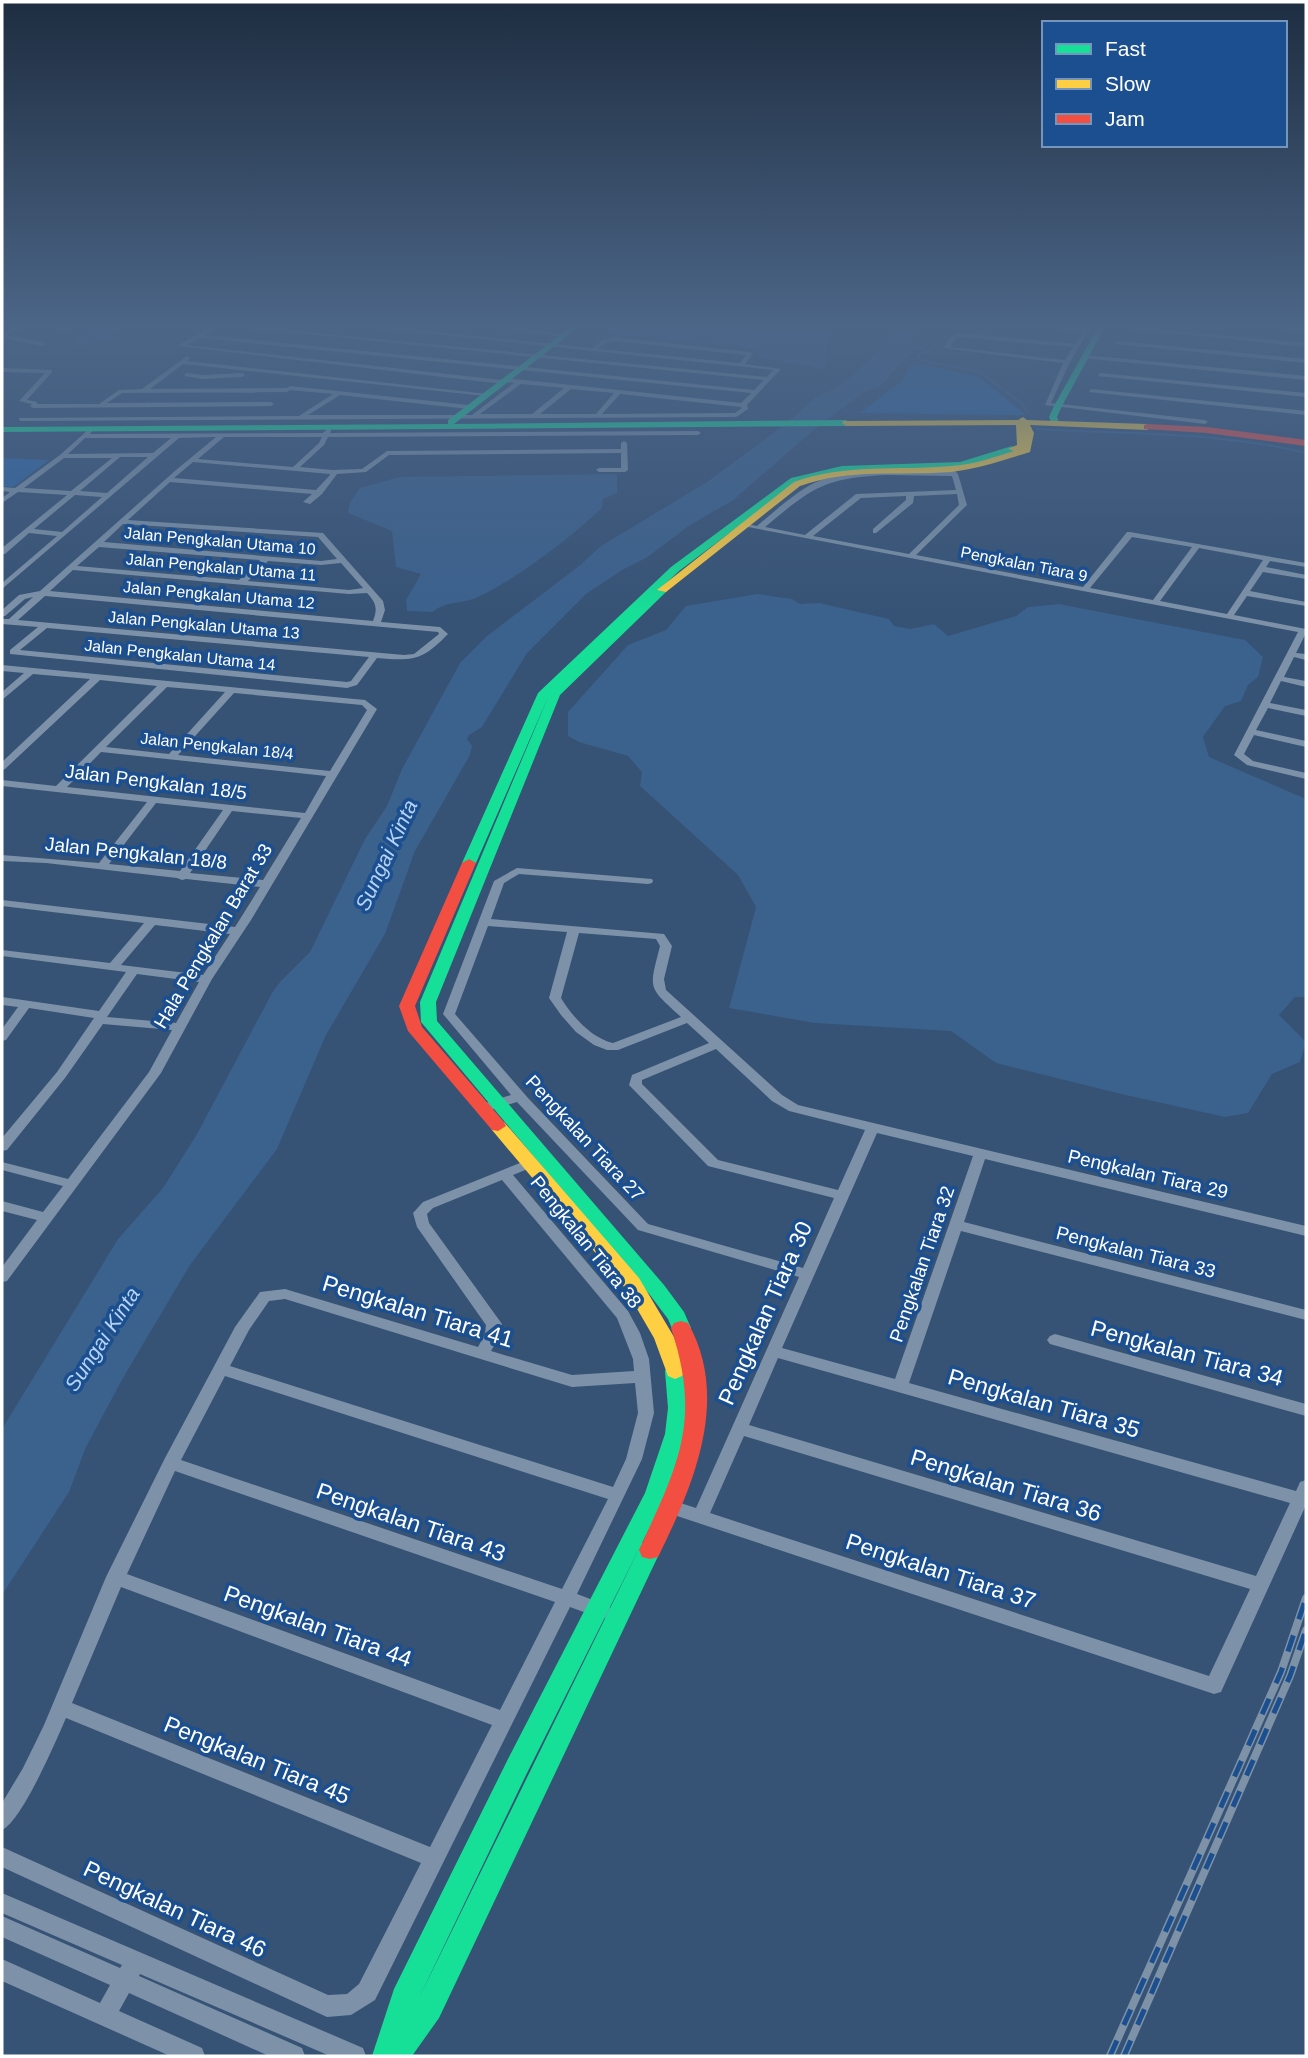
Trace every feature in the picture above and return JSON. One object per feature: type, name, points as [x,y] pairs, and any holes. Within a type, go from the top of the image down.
[{"type":"main road","points":[[2,428],[181,423]]},
{"type":"main road","points":[[307,423],[328,431]]},
{"type":"main road","points":[[2,428],[89,432],[328,431],[387,423]]},
{"type":"main road","points":[[455,423],[712,423]]},
{"type":"main road","points":[[497,423],[506,425]]},
{"type":"main road","points":[[995,423],[1018,428],[1036,423]]},
{"type":"main road","points":[[395,2056],[429,2008],[537,1781],[620,1617],[687,1469],[697,1424],[696,1381],[690,1349],[681,1328],[657,1290],[493,1108],[414,1028],[407,1006],[542,695],[675,569],[746,526],[794,480],[842,469],[953,470],[978,466],[1027,450],[1043,423]]},
{"type":"main road","points":[[1108,423],[1200,426]]},
{"type":"main road","points":[[1137,423],[1200,426],[1306,443]]},
{"type":"main road","points":[[386,2056],[404,1999],[517,1767],[652,1501],[671,1456],[679,1422],[679,1382],[668,1345],[653,1313],[632,1283],[530,1163],[493,1108]]},
{"type":"street","points":[[1108,423],[1200,426]]},
{"type":"street","points":[[550,424],[608,425],[624,431],[672,424]]},
{"type":"street","points":[[294,469],[322,444],[328,431]]},
{"type":"street","points":[[2,502],[89,432],[177,436],[328,431],[698,433]]},
{"type":"street","points":[[599,470],[625,470],[624,431]]},
{"type":"street","points":[[2,587],[177,436]]},
{"type":"street","points":[[12,621],[191,460],[223,436]]},
{"type":"street","points":[[191,460],[332,472],[368,470],[387,453],[624,451]]},
{"type":"street","points":[[62,456],[155,455]]},
{"type":"street","points":[[2,552],[119,456]]},
{"type":"street","points":[[746,526],[827,481],[860,475],[953,470],[963,505],[910,557]]},
{"type":"street","points":[[307,502],[331,479],[332,472]]},
{"type":"street","points":[[169,480],[319,492]]},
{"type":"street","points":[[2,489],[108,495]]},
{"type":"street","points":[[807,537],[859,496],[960,492]]},
{"type":"street","points":[[876,531],[910,501],[910,493]]},
{"type":"street","points":[[121,522],[287,535],[320,535],[379,601],[381,610],[376,623]]},
{"type":"street","name":"Pengkalan Tiara 9","points":[[746,526],[1304,631]]},
{"type":"street","points":[[27,531],[63,534]]},
{"type":"street","points":[[1084,590],[1130,534],[1306,565]]},
{"type":"street","name":"Jalan Pengkalan Utama 10","points":[[96,544],[321,563],[342,561]]},
{"type":"street","points":[[1155,603],[1197,546]]},
{"type":"street","points":[[1229,617],[1268,558]]},
{"type":"street","points":[[241,583],[266,559]]},
{"type":"street","name":"Jalan Pengkalan Utama 11","points":[[71,568],[349,592],[369,590]]},
{"type":"street","points":[[1261,569],[1306,577]]},
{"type":"street","points":[[2,576],[13,577]]},
{"type":"street","name":"Jalan Pengkalan Utama 12","points":[[2,614],[22,597],[43,593],[376,623],[440,630],[443,634],[417,656],[404,658]]},
{"type":"street","points":[[1245,593],[1306,604]]},
{"type":"street","name":"Jalan Pengkalan Utama 13","points":[[2,621],[404,658]]},
{"type":"street","name":"Jalan Pengkalan Utama 14","points":[[46,624],[13,652],[347,685],[354,683],[375,654]]},
{"type":"street","points":[[1304,631],[1239,755],[1250,763],[1306,776]]},
{"type":"street","points":[[1290,654],[1306,657]]},
{"type":"street","points":[[2,668],[232,690]]},
{"type":"street","points":[[2,697],[32,670]]},
{"type":"street","points":[[2,767],[98,677]]},
{"type":"street","points":[[1278,678],[1306,684]]},
{"type":"street","points":[[60,788],[164,684]]},
{"type":"street","points":[[171,757],[232,690]]},
{"type":"street","name":"Hala Pengkalan Barat 33","points":[[2,1277],[9,1255],[46,1218],[155,1073],[206,979],[372,709],[365,703],[232,690]]},
{"type":"street","points":[[1265,705],[1306,713]]},
{"type":"street","points":[[1251,732],[1306,744]]},
{"type":"street","name":"Jalan Pengkalan 18/4","points":[[99,750],[331,774]]},
{"type":"street","name":"Jalan Pengkalan 18/5","points":[[2,783],[307,816]]},
{"type":"street","points":[[101,867],[154,799]]},
{"type":"street","points":[[182,877],[229,808]]},
{"type":"street","name":"Jalan Pengkalan 18/8","points":[[2,858],[266,884]]},
{"type":"street","points":[[648,881],[517,871],[502,878],[482,925],[660,936],[666,946],[658,986],[717,1044],[785,1104],[980,1154]]},
{"type":"street","points":[[2,902],[237,931]]},
{"type":"street","points":[[113,967],[152,921]]},
{"type":"street","name":"Pengkalan Tiara 27","points":[[482,925],[449,1014],[521,1099],[643,1227],[807,1274]]},
{"type":"street","points":[[574,929],[555,998],[596,1043],[607,1048],[614,1047],[688,1017]]},
{"type":"street","points":[[2,953],[206,979]]},
{"type":"street","points":[[2,1147],[61,1075],[134,970]]},
{"type":"street","points":[[2,1001],[180,1027]]},
{"type":"street","points":[[2,1037],[26,1004]]},
{"type":"street","points":[[717,1044],[636,1078],[635,1085],[713,1163],[841,1195]]},
{"type":"street","points":[[493,1108],[521,1099]]},
{"type":"street","name":"Pengkalan Tiara 30","points":[[700,1517],[873,1128]]},
{"type":"street","name":"Pengkalan Tiara 32","points":[[900,1386],[980,1154]]},
{"type":"street","name":"Pengkalan Tiara 29","points":[[980,1154],[1306,1231]]},
{"type":"street","points":[[481,1354],[494,1334],[494,1324],[419,1219],[423,1209],[530,1163]]},
{"type":"street","points":[[2,1166],[71,1184]]},
{"type":"street","name":"Pengkalan Tiara 38","points":[[327,2006],[351,2004],[368,1992],[618,1494],[634,1459],[646,1413],[640,1359],[623,1315],[505,1174]]},
{"type":"street","points":[[2,1206],[46,1218]]},
{"type":"street","name":"Pengkalan Tiara 33","points":[[956,1226],[1306,1315]]},
{"type":"street","name":"Pengkalan Tiara 41","points":[[221,1369],[243,1327],[265,1296],[274,1293],[285,1294],[572,1381],[642,1377]]},
{"type":"street","name":"Pengkalan Tiara 34","points":[[1055,1340],[1306,1410]]},
{"type":"street","name":"Pengkalan Tiara 35","points":[[774,1351],[1304,1493]]},
{"type":"street","points":[[2,1820],[27,1784],[62,1709],[115,1577],[179,1465],[221,1369],[618,1494]]},
{"type":"street","name":"Pengkalan Tiara 36","points":[[738,1428],[1261,1585]]},
{"type":"street","name":"Pengkalan Tiara 43","points":[[179,1465],[620,1617]]},
{"type":"street","points":[[1261,1585],[1304,1493]]},
{"type":"street","name":"Pengkalan Tiara 37","points":[[652,1501],[1214,1686],[1261,1585]]},
{"type":"street","name":"Pengkalan Tiara 44","points":[[115,1577],[505,1721]]},
{"type":"street","name":"Pengkalan Tiara 45","points":[[62,1709],[433,1858]]},
{"type":"street","name":"Pengkalan Tiara 46","points":[[2,1857],[327,2006]]},
{"type":"street","points":[[2,1903],[355,2056]]},
{"type":"street","points":[[2,1926],[294,2056]]},
{"type":"street","points":[[104,2015],[136,1961]]},
{"type":"street","points":[[2,1969],[194,2056]]},
{"type":"shaded area","points":[[2,458],[49,460],[13,487],[2,486]]},
{"type":"water","name":"Sungai Kinta","points":[[786,423],[823,423],[732,501],[690,525],[646,558],[586,594],[527,653],[482,727],[469,735],[467,739],[472,746],[470,755],[415,851],[385,934],[326,1035],[277,1149],[190,1265],[123,1378],[86,1447],[69,1492],[2,1595],[2,1429],[118,1239],[163,1188],[197,1134],[272,993],[310,952],[365,839],[387,806],[402,769],[460,663],[487,636],[601,546],[707,482]]},
{"type":"water","points":[[617,474],[617,493],[603,499],[602,508],[543,557],[478,597],[443,606],[433,612],[407,611],[406,600],[421,574],[396,567],[392,531],[348,513],[350,502],[360,488],[400,477]]},
{"type":"water","points":[[757,594],[792,599],[800,604],[819,603],[889,619],[894,626],[910,629],[934,624],[948,636],[1016,616],[1028,607],[1059,604],[1245,640],[1263,657],[1258,677],[1248,685],[1241,701],[1225,706],[1203,737],[1209,757],[1306,799],[1306,997],[1295,997],[1279,1015],[1306,1042],[1300,1062],[1272,1074],[1248,1113],[1225,1117],[996,1063],[951,1031],[815,1023],[729,1008],[756,907],[738,875],[640,786],[642,772],[628,756],[579,742],[568,736],[568,712],[628,645],[666,630],[686,606]]},
{"type":"waterway","points":[[1037,429],[1207,437],[1306,453]]},
{"type":"railway","points":[[1110,2056],[1281,1672],[1306,1598]]},
{"type":"railway","points":[[1124,2056],[1290,1676],[1306,1630]]},
{"type":"traffic: fast","points":[[2,430],[841,423]]},
{"type":"traffic: fast","points":[[469,863],[542,695],[675,569],[794,480],[842,469],[961,465],[1012,449]]},
{"type":"traffic: fast","points":[[662,590],[555,694],[428,1002],[429,1022],[657,1290],[677,1317],[681,1328]]},
{"type":"traffic: fast","points":[[386,2056],[404,1999],[517,1767],[656,1493],[675,1434],[678,1408],[675,1371]]},
{"type":"traffic: fast","points":[[395,2056],[429,2008],[650,1550]]},
{"type":"traffic: slow","points":[[1012,449],[1021,446],[1020,423]]},
{"type":"traffic: slow","points":[[662,590],[797,484],[834,473],[953,469],[991,461],[1027,450],[1030,433],[1025,423]]},
{"type":"traffic: slow","points":[[1052,423],[1147,427]]},
{"type":"traffic: slow","points":[[498,1126],[632,1283],[664,1337],[675,1371]]},
{"type":"traffic: jam","points":[[1147,427],[1207,430],[1306,443]]},
{"type":"traffic: jam","points":[[469,863],[407,1006],[414,1028],[498,1126]]},
{"type":"traffic: jam","points":[[650,1550],[685,1468],[697,1416],[691,1359],[681,1328]]}]
